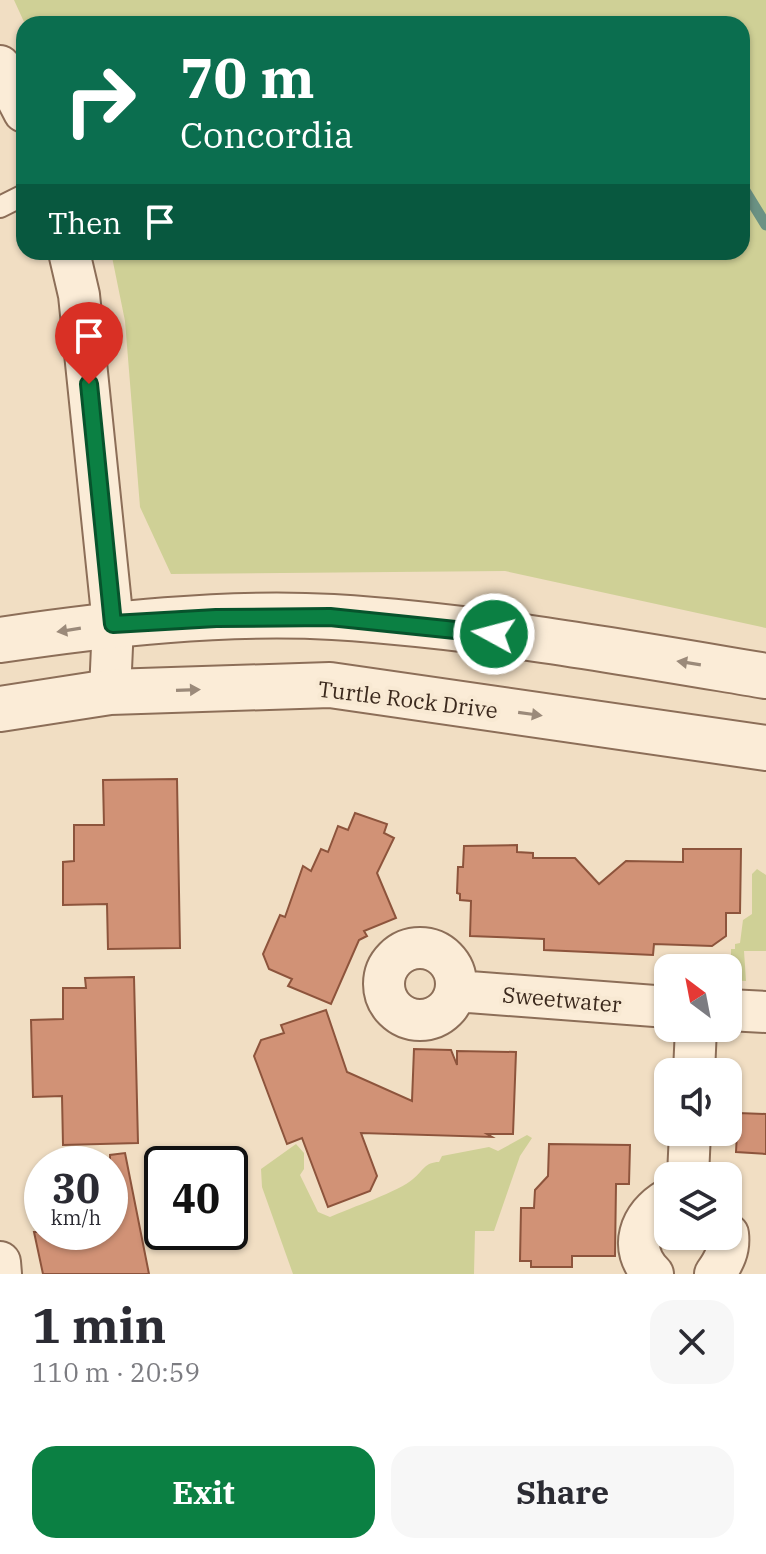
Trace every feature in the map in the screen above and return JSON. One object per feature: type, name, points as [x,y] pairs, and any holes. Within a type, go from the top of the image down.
[{"type":"street","points":[[0,66],[16,97]]},
{"type":"street","points":[[71,260],[79,295],[113,624],[110,692]]},
{"type":"street","points":[[0,640],[113,624],[216,618],[330,617],[577,645],[766,676]]},
{"type":"street","name":"Turtle Rock Drive","points":[[0,709],[110,692],[330,685],[766,748]]},
{"type":"street","name":"Sweetwater","points":[[456,991],[654,1006]]},
{"type":"street","points":[[742,1011],[766,1012]]},
{"type":"street","points":[[653,1274],[641,1256],[638,1239],[643,1221],[654,1207]]},
{"type":"street","points":[[715,1274],[727,1250]]},
{"type":"street","points":[[0,1262],[1,1274]]},
{"type":"green space","points":[[14,0],[766,0],[766,628],[505,571],[171,574],[140,507],[125,321],[113,260],[750,260],[750,16],[21,16]]},
{"type":"green space","points":[[757,869],[766,875],[766,951],[744,951],[746,981],[742,981],[742,954],[731,954],[731,949],[740,943],[743,920],[752,914],[752,874]]},
{"type":"green space","points":[[527,1135],[532,1138],[520,1156],[494,1231],[475,1231],[474,1274],[293,1274],[262,1187],[261,1169],[296,1144],[304,1153],[304,1169],[300,1175],[318,1212],[330,1217],[397,1189],[427,1165],[439,1162],[442,1156],[489,1147],[498,1151]]},
{"type":"building","points":[[177,779],[180,948],[108,949],[107,904],[63,905],[63,862],[74,861],[74,825],[104,825],[103,780]]},
{"type":"building","points":[[355,813],[387,824],[384,833],[394,838],[377,873],[396,918],[364,931],[367,936],[359,940],[331,1004],[288,986],[292,979],[269,969],[263,954],[280,915],[285,917],[303,866],[311,871],[321,849],[328,852],[338,826],[348,830]]},
{"type":"building","points":[[517,845],[517,852],[533,853],[533,858],[575,858],[599,884],[626,861],[683,862],[683,849],[741,849],[740,913],[726,913],[726,936],[712,946],[654,944],[653,955],[544,950],[544,939],[470,936],[471,901],[460,900],[457,893],[458,867],[463,867],[464,846]]},
{"type":"building","points":[[134,977],[138,1143],[63,1145],[62,1096],[33,1097],[31,1020],[63,1019],[63,988],[86,988],[85,978]]},
{"type":"building","points":[[326,1010],[347,1072],[412,1101],[414,1049],[451,1050],[457,1065],[457,1051],[516,1052],[513,1134],[487,1134],[492,1137],[361,1133],[377,1176],[370,1191],[328,1207],[302,1138],[287,1144],[254,1056],[261,1040],[284,1033],[281,1025]]},
{"type":"building","points":[[742,1113],[766,1114],[766,1154],[736,1152],[736,1146],[742,1146]]},
{"type":"building","points":[[549,1144],[630,1145],[629,1184],[616,1184],[615,1256],[572,1256],[572,1267],[531,1267],[531,1261],[520,1261],[521,1208],[534,1208],[535,1190],[548,1176]]},
{"type":"building","points":[[128,1168],[149,1274],[43,1274],[38,1250],[128,1250]]},
{"type":"waterway","points":[[750,199],[766,225]]},
{"type":"route","points":[[89,384],[113,624],[216,618],[330,617],[494,634]]}]
